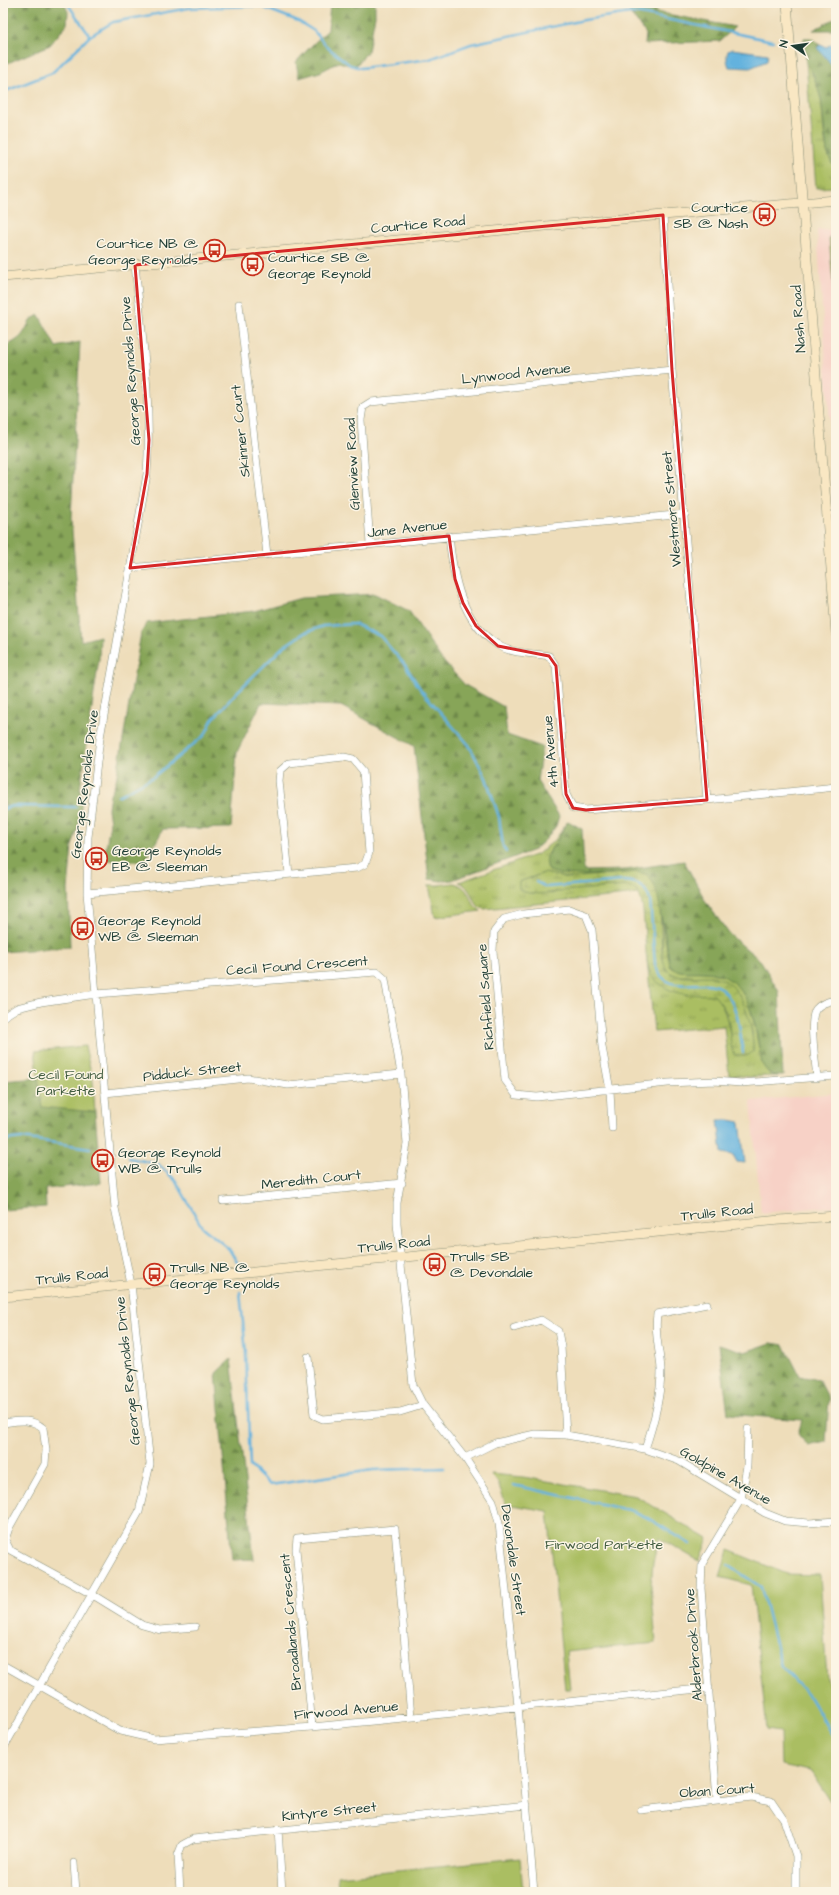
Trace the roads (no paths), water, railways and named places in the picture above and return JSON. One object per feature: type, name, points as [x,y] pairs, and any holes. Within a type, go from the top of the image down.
[{"type":"street","name":"Nash Road","points":[[787,3],[836,633]]},
{"type":"street","name":"Courtice Road","points":[[3,277],[663,214],[836,200]]},
{"type":"street","name":"Westmore Street","points":[[663,214],[672,370],[685,514],[707,800]]},
{"type":"street","name":"George Reynolds Drive","points":[[3,1749],[38,1686],[93,1596],[140,1512],[150,1464],[131,1284],[115,1208],[87,893],[88,837],[100,738],[147,474],[149,440],[135,264]]},
{"type":"street","name":"Skinner Court","points":[[239,304],[267,555]]},
{"type":"street","name":"Lynwood Avenue","points":[[363,407],[371,402],[381,400],[672,370]]},
{"type":"street","name":"Glenview Road","points":[[363,407],[361,420],[370,544]]},
{"type":"street","name":"Jane Avenue","points":[[130,568],[685,514]]},
{"type":"street","name":"4th Avenue","points":[[449,536],[455,579],[463,603],[476,626],[498,646],[511,650],[549,656],[556,666],[566,794],[573,808],[586,810],[836,787]]},
{"type":"street","points":[[87,893],[357,868],[365,864],[369,853],[363,771],[353,759],[344,757],[289,764],[280,771],[279,782],[289,874]]},
{"type":"street","name":"Richfield Square","points":[[610,1090],[602,1047],[592,930],[586,915],[570,909],[523,914],[504,919],[494,932],[492,952],[505,1080],[516,1095],[537,1098],[610,1090],[668,1083],[714,1081],[741,1083],[836,1076]]},
{"type":"street","name":"Cecil Found Crescent","points":[[3,1017],[17,1008],[41,1002],[96,994],[377,972],[385,979],[401,1074],[407,1144],[402,1183],[397,1203],[397,1224],[401,1257]]},
{"type":"street","points":[[817,1078],[813,1019],[815,1010],[822,1003],[836,1000]]},
{"type":"street","name":"Pidduck Street","points":[[105,1093],[248,1078],[288,1085],[401,1074]]},
{"type":"street","points":[[610,1090],[612,1128]]},
{"type":"street","name":"Meredith Court","points":[[223,1201],[402,1183]]},
{"type":"street","name":"Trulls Road","points":[[3,1297],[780,1220],[836,1216]]},
{"type":"street","name":"Devondale Street","points":[[401,1257],[413,1385],[423,1405],[465,1458],[493,1501],[499,1523],[518,1706],[534,1892]]},
{"type":"street","points":[[645,1449],[657,1411],[661,1369],[655,1328],[657,1314],[707,1304]]},
{"type":"street","points":[[514,1328],[542,1320],[558,1331],[561,1347],[566,1435]]},
{"type":"street","points":[[308,1357],[314,1415],[323,1419],[392,1413],[423,1405]]},
{"type":"street","points":[[3,1423],[28,1420],[36,1422],[43,1428],[46,1450],[45,1464],[9,1528],[5,1540],[10,1550],[142,1625],[160,1630],[195,1627]]},
{"type":"street","name":"Alderbrook Drive","points":[[717,1800],[702,1588],[702,1564],[741,1498],[747,1466],[748,1429]]},
{"type":"street","name":"Goldpine Avenue","points":[[465,1458],[495,1443],[535,1434],[566,1435],[645,1449],[679,1461],[765,1513],[785,1521],[809,1523],[836,1521]]},
{"type":"street","name":"Broadlands Crescent","points":[[312,1726],[296,1549],[298,1538],[395,1529],[411,1717]]},
{"type":"street","name":"Firwood Avenue","points":[[3,1665],[120,1731],[154,1739],[411,1717],[709,1688]]},
{"type":"street","name":"Oban Court","points":[[641,1810],[751,1797],[771,1801],[784,1820],[796,1856],[796,1892]]},
{"type":"street","name":"Kintyre Street","points":[[180,1892],[178,1856],[182,1845],[193,1839],[278,1829],[527,1805]]},
{"type":"street","points":[[278,1829],[282,1892]]},
{"type":"street","points":[[74,1863],[76,1892]]},
{"type":"water","points":[[836,42],[836,97],[832,66],[817,48],[820,45],[826,47]]},
{"type":"water","points":[[732,49],[768,54],[767,61],[750,68],[729,67],[727,55],[728,51]]},
{"type":"water","points":[[718,1120],[740,1122],[745,1163],[737,1162],[733,1155],[722,1153]]},
{"type":"waterway","points":[[67,3],[90,36]]},
{"type":"waterway","points":[[3,92],[52,73],[90,36],[113,22],[189,8],[259,6],[298,21],[314,31],[327,47],[350,65],[361,68],[430,59],[471,44],[584,20],[630,13],[773,41]]},
{"type":"waterway","points":[[118,796],[153,777],[205,735],[212,720],[235,694],[283,647],[304,633],[323,626],[355,624],[380,636],[405,665],[421,690],[469,745],[486,778],[499,817],[503,846],[506,852]]},
{"type":"waterway","points":[[3,809],[12,806],[76,807]]},
{"type":"waterway","points":[[536,882],[546,887],[623,881],[633,882],[640,885],[646,891],[650,900],[655,964],[660,975],[668,981],[676,984],[705,984],[714,985],[722,989],[728,995],[738,1019],[743,1053]]},
{"type":"waterway","points":[[3,1140],[22,1138],[90,1148]]},
{"type":"waterway","points":[[129,1158],[158,1164],[176,1181],[202,1227],[229,1249],[237,1262]]},
{"type":"waterway","points":[[240,1292],[246,1353],[250,1466],[270,1485],[373,1470],[444,1468]]},
{"type":"waterway","points":[[513,1485],[633,1511],[646,1517],[690,1544]]},
{"type":"waterway","points":[[728,1565],[761,1587],[781,1666],[808,1695],[836,1741]]},
{"type":"place","name":"Courtice SB @ Nash","points":[[764,215]]},
{"type":"place","name":"Courtice NB @ George Reynolds","points":[[214,251]]},
{"type":"place","name":"Courtice SB @ George Reynold","points":[[252,265]]},
{"type":"place","name":"George Reynolds EB @ Sleeman","points":[[97,858]]},
{"type":"place","name":"George Reynold WB @ Sleeman","points":[[82,928]]},
{"type":"place","name":"George Reynold WB @ Trulls","points":[[103,1160]]},
{"type":"place","name":"Trulls SB @ Devondale","points":[[435,1264]]},
{"type":"place","name":"Trulls NB @ George Reynolds","points":[[154,1275]]},
{"type":"park label","name":"Cecil Found Parkette","points":[[66,1082]]},
{"type":"park label","name":"Firwood Parkette","points":[[604,1544]]}]
